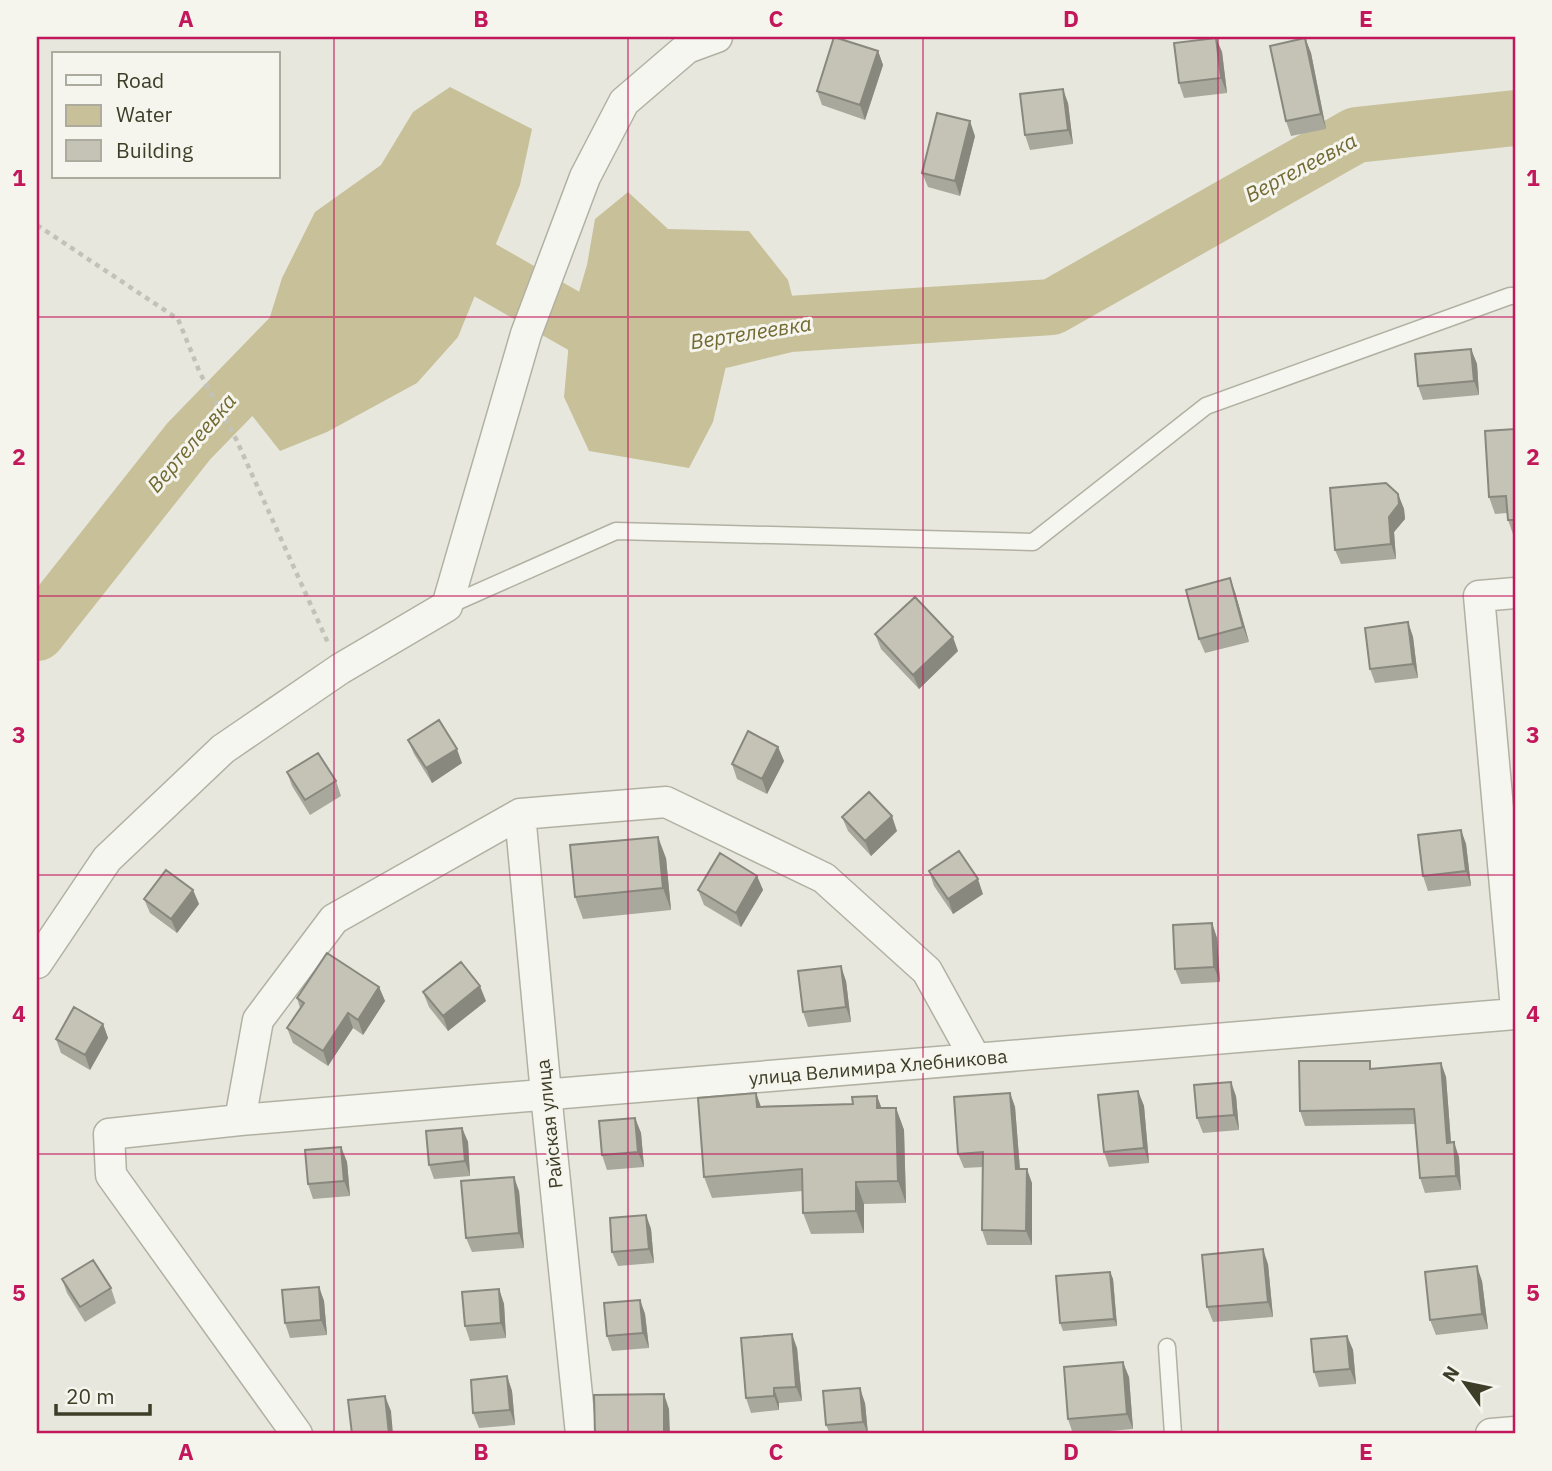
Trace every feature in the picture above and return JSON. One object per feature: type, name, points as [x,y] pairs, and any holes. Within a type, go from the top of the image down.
[{"type":"street","points":[[37,963],[107,859],[223,749],[340,669],[447,607],[526,334],[585,177],[624,102],[687,48],[717,37]]},
{"type":"street","points":[[1515,593],[1479,596],[1515,998]]},
{"type":"street","points":[[240,1120],[258,1020],[334,919],[520,814],[666,802],[824,878],[927,971],[975,1058]]},
{"type":"street","name":"Райская улица","points":[[520,814],[545,1094],[581,1434]]},
{"type":"street","name":"улица Велимира Хлебникова","points":[[297,1434],[111,1175],[109,1133],[1515,1014]]},
{"type":"street","points":[[1491,1434],[1515,1432]]},
{"type":"lane","points":[[447,607],[616,531],[1033,542],[1206,406],[1515,296]]},
{"type":"lane","points":[[1167,1348],[1173,1434]]},
{"type":"path","points":[[37,225],[178,319],[200,373],[236,439],[340,669]]},
{"type":"water","points":[[450,87],[532,129],[520,185],[458,337],[417,383],[327,432],[280,451],[235,394],[242,362],[269,320],[282,278],[315,212],[381,165],[413,112]]},
{"type":"water","points":[[628,192],[668,229],[749,231],[788,280],[799,323],[726,366],[713,422],[689,468],[589,451],[564,397],[571,319],[587,265],[595,219]]},
{"type":"building","points":[[834,37],[878,51],[860,105],[817,91]]},
{"type":"building","points":[[1216,38],[1221,78],[1179,83],[1174,43]]},
{"type":"building","points":[[1305,38],[1321,114],[1286,121],[1270,46]]},
{"type":"building","points":[[1063,89],[1068,130],[1025,135],[1020,94]]},
{"type":"building","points":[[937,113],[970,121],[955,181],[922,173]]},
{"type":"building","points":[[1471,349],[1474,381],[1418,386],[1415,354]]},
{"type":"building","points":[[1515,429],[1515,520],[1508,520],[1506,496],[1489,497],[1485,431]]},
{"type":"building","points":[[1386,483],[1398,494],[1399,504],[1389,517],[1391,544],[1335,550],[1330,488]]},
{"type":"building","points":[[1230,578],[1243,627],[1199,639],[1186,590]]},
{"type":"building","points":[[915,597],[953,637],[913,675],[875,634]]},
{"type":"building","points":[[1408,622],[1413,664],[1370,669],[1365,628]]},
{"type":"building","points":[[439,720],[457,749],[426,768],[408,740]]},
{"type":"building","points":[[748,731],[778,747],[762,779],[732,764]]},
{"type":"building","points":[[318,753],[336,781],[305,800],[287,772]]},
{"type":"building","points":[[869,792],[892,816],[865,841],[842,817]]},
{"type":"building","points":[[1461,830],[1466,871],[1423,876],[1418,835]]},
{"type":"building","points":[[658,837],[663,888],[575,897],[570,845]]},
{"type":"building","points":[[959,851],[978,879],[948,899],[929,871]]},
{"type":"building","points":[[720,853],[757,876],[736,913],[698,890]]},
{"type":"building","points":[[166,870],[193,890],[171,919],[144,899]]},
{"type":"building","points":[[1212,923],[1214,967],[1175,969],[1173,925]]},
{"type":"building","points":[[327,953],[379,987],[358,1020],[348,1013],[323,1051],[287,1028],[304,1003],[297,998]]},
{"type":"building","points":[[461,962],[480,986],[443,1016],[423,992]]},
{"type":"building","points":[[841,966],[846,1007],[803,1012],[798,971]]},
{"type":"building","points":[[74,1007],[103,1024],[85,1055],[56,1039]]},
{"type":"building","points":[[1299,1061],[1370,1061],[1370,1069],[1441,1063],[1447,1143],[1454,1142],[1456,1176],[1420,1178],[1414,1109],[1300,1111]]},
{"type":"building","points":[[1231,1082],[1234,1115],[1197,1118],[1194,1085]]},
{"type":"building","points":[[1138,1091],[1144,1148],[1104,1152],[1098,1095]]},
{"type":"building","points":[[756,1093],[757,1107],[853,1104],[852,1097],[877,1096],[877,1108],[896,1108],[898,1181],[856,1182],[856,1211],[803,1213],[802,1169],[704,1177],[698,1098]]},
{"type":"building","points":[[1010,1093],[1016,1169],[1027,1169],[1026,1231],[982,1230],[983,1152],[958,1154],[954,1097]]},
{"type":"building","points":[[635,1118],[638,1152],[602,1155],[599,1121]]},
{"type":"building","points":[[462,1128],[465,1161],[429,1165],[426,1131]]},
{"type":"building","points":[[341,1147],[344,1181],[308,1184],[305,1150]]},
{"type":"building","points":[[514,1177],[519,1233],[466,1238],[461,1181]]},
{"type":"building","points":[[646,1215],[649,1249],[612,1252],[610,1218]]},
{"type":"building","points":[[1263,1249],[1268,1302],[1207,1307],[1202,1255]]},
{"type":"building","points":[[93,1260],[111,1288],[80,1307],[62,1279]]},
{"type":"building","points":[[1477,1266],[1482,1314],[1430,1320],[1425,1272]]},
{"type":"building","points":[[1110,1272],[1114,1319],[1060,1323],[1056,1276]]},
{"type":"building","points":[[319,1287],[321,1320],[285,1323],[282,1290]]},
{"type":"building","points":[[499,1289],[501,1323],[465,1326],[462,1292]]},
{"type":"building","points":[[640,1300],[643,1333],[607,1336],[604,1303]]},
{"type":"building","points":[[792,1334],[796,1387],[774,1388],[774,1396],[746,1398],[741,1338]]},
{"type":"building","points":[[1347,1336],[1350,1369],[1314,1372],[1311,1339]]},
{"type":"building","points":[[1123,1362],[1127,1414],[1068,1419],[1064,1367]]},
{"type":"building","points":[[507,1376],[510,1410],[473,1413],[471,1380]]},
{"type":"building","points":[[860,1388],[863,1422],[826,1425],[823,1391]]},
{"type":"building","points":[[664,1394],[664,1434],[595,1434],[594,1395]]},
{"type":"building","points":[[385,1396],[389,1434],[352,1434],[348,1400]]},
{"type":"waterway","name":"Вертелеевка","points":[[723,340],[789,324],[1052,307],[1356,135],[1515,118]]},
{"type":"waterway","name":"Вертелеевка","points":[[411,273],[476,265],[602,337],[642,340]]},
{"type":"waterway","name":"Вертелеевка","points":[[37,633],[189,441],[288,339]]}]
